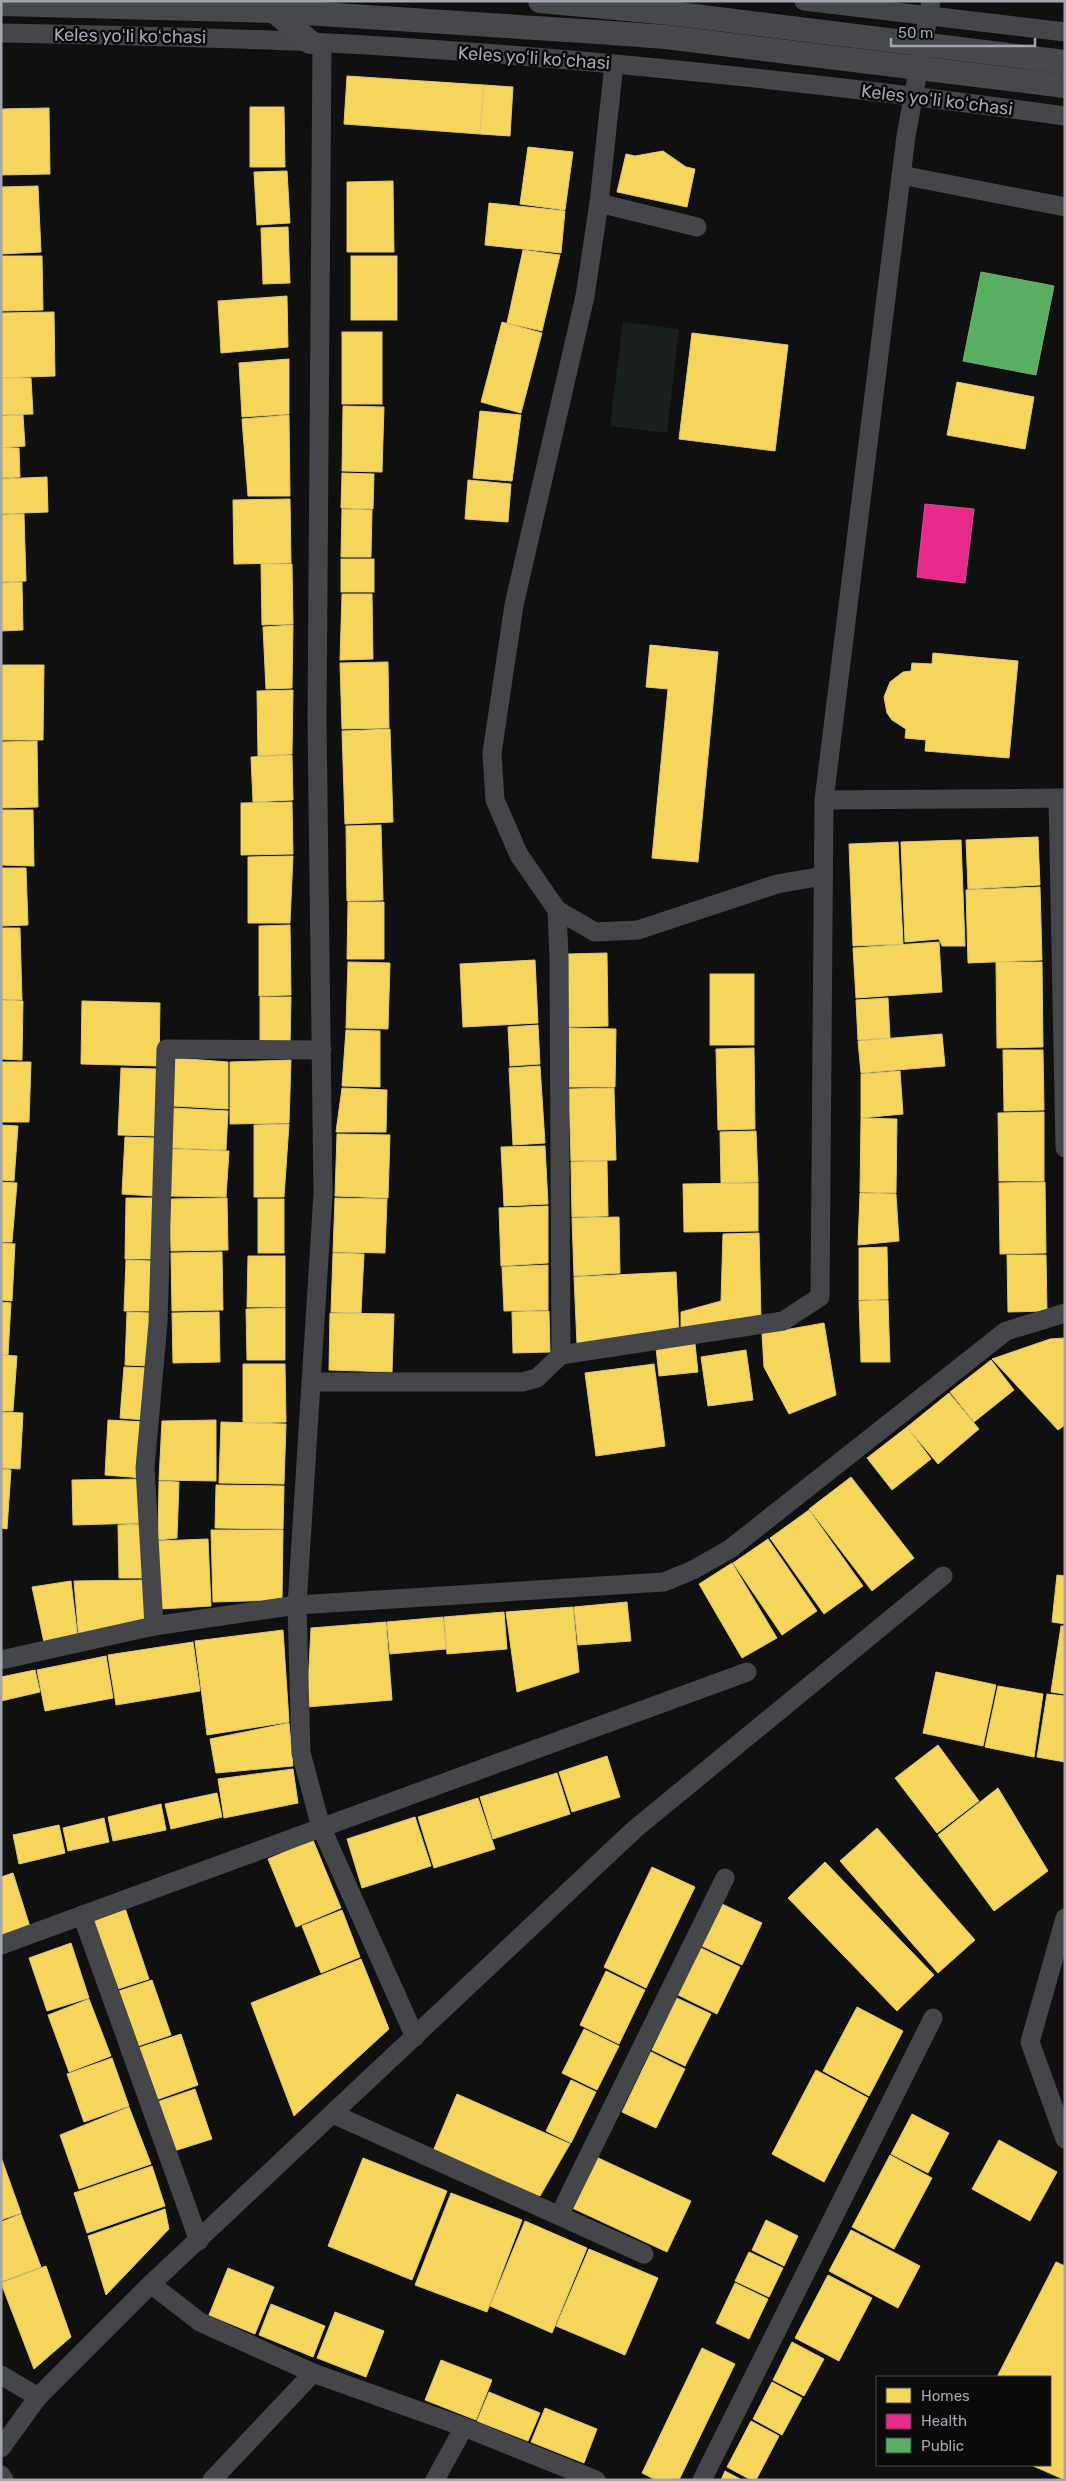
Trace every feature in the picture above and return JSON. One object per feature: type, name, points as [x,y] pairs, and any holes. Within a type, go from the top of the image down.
[{"type":"main road","points":[[540,1],[670,13],[1065,62]]},
{"type":"main road","name":"Keles yoʻli koʻchasi","points":[[1,4],[274,11],[666,38],[1065,86]]},
{"type":"main road","points":[[274,11],[316,42]]},
{"type":"street","points":[[804,1],[930,8],[1065,32]]},
{"type":"street","points":[[311,1382],[522,1382],[537,1378],[561,1355],[783,1321],[820,1297],[824,800],[901,175],[930,8]]},
{"type":"street","name":"Keles yoʻli koʻchasi","points":[[1,33],[316,42],[614,64],[914,96],[1065,116]]},
{"type":"street","points":[[316,42],[317,710],[323,1194],[297,1605],[301,1753],[321,1827],[415,2037]]},
{"type":"street","points":[[614,64],[599,203],[585,296],[514,605],[492,753],[495,800],[519,855],[557,910],[595,932],[638,930],[777,884],[823,876]]},
{"type":"street","points":[[901,175],[1065,207]]},
{"type":"street","points":[[599,203],[696,227]]},
{"type":"street","points":[[824,800],[1062,798],[1065,1148]]},
{"type":"street","points":[[557,910],[559,957],[561,1355]]},
{"type":"street","points":[[154,1626],[146,1468],[158,1323],[166,1049],[322,1050]]},
{"type":"street","points":[[1,1660],[154,1626],[297,1605],[664,1582],[693,1570],[730,1549],[1006,1331],[1065,1313]]},
{"type":"street","points":[[1,2448],[38,2396],[151,2284],[635,1829],[943,1576]]},
{"type":"street","points":[[1,1945],[747,1672]]},
{"type":"street","points":[[560,2214],[725,1878]]},
{"type":"street","points":[[82,1915],[198,2241]]},
{"type":"street","points":[[1065,1918],[1030,2042],[1065,2138]]},
{"type":"street","points":[[702,2480],[933,2018]]},
{"type":"street","points":[[334,2114],[560,2214],[644,2254]]},
{"type":"street","points":[[151,2284],[200,2322],[314,2373],[464,2427],[596,2480]]},
{"type":"street","points":[[212,2480],[314,2373]]},
{"type":"street","points":[[1,2375],[38,2396]]},
{"type":"street","points":[[435,2480],[464,2427]]},
{"type":"street","points":[[1,2475],[4,2480]]},
{"type":"shaded area","points":[[623,322],[679,329],[667,433],[610,426]]},
{"type":"building: Homes","points":[[347,76],[484,85],[480,134],[344,124]]},
{"type":"building: Homes","points":[[484,85],[513,87],[510,136],[480,134]]},
{"type":"building: Homes","points":[[250,107],[284,107],[285,167],[250,167]]},
{"type":"building: Homes","points":[[49,108],[50,174],[1,175],[1,109]]},
{"type":"building: Homes","points":[[528,147],[573,152],[565,210],[520,204]]},
{"type":"building: Homes","points":[[663,151],[686,167],[695,169],[687,207],[617,192],[626,154],[635,156]]},
{"type":"building: Homes","points":[[287,171],[290,223],[257,225],[254,172]]},
{"type":"building: Homes","points":[[393,181],[394,252],[347,252],[347,182]]},
{"type":"building: Homes","points":[[38,186],[41,252],[1,254],[1,187]]},
{"type":"building: Homes","points":[[489,203],[565,211],[561,253],[485,245]]},
{"type":"building: Homes","points":[[288,227],[290,283],[263,284],[261,228]]},
{"type":"building: Homes","points":[[523,250],[560,255],[542,331],[507,323]]},
{"type":"building: Homes","points":[[1,256],[42,256],[43,310],[1,311]]},
{"type":"building: Homes","points":[[351,256],[397,256],[397,320],[351,320]]},
{"type":"building: Homes","points":[[287,296],[288,347],[221,353],[218,301]]},
{"type":"building: Homes","points":[[54,312],[55,376],[1,378],[1,313]]},
{"type":"building: Homes","points":[[502,322],[542,333],[521,413],[481,402]]},
{"type":"building: Homes","points":[[342,332],[382,332],[382,404],[342,404]]},
{"type":"building: Homes","points":[[692,333],[788,345],[775,451],[679,439]]},
{"type":"building: Homes","points":[[289,359],[289,414],[242,417],[239,363]]},
{"type":"building: Homes","points":[[1,378],[31,378],[33,414],[1,415]]},
{"type":"building: Homes","points":[[957,382],[1034,397],[1025,449],[947,435]]},
{"type":"building: Homes","points":[[343,406],[384,407],[382,472],[342,471]]},
{"type":"building: Homes","points":[[480,411],[521,415],[512,481],[473,478]]},
{"type":"building: Homes","points":[[23,415],[25,446],[1,448],[1,416]]},
{"type":"building: Homes","points":[[289,415],[290,496],[248,496],[242,419]]},
{"type":"building: Homes","points":[[1,448],[19,448],[20,477],[1,478]]},
{"type":"building: Homes","points":[[342,473],[374,474],[373,509],[341,508]]},
{"type":"building: Homes","points":[[47,477],[48,512],[1,514],[1,479]]},
{"type":"building: Homes","points":[[468,480],[511,484],[508,522],[465,519]]},
{"type":"building: Homes","points":[[290,499],[291,563],[234,564],[233,500]]},
{"type":"building: Homes","points":[[342,509],[372,510],[371,557],[341,557]]},
{"type":"building: Homes","points":[[24,514],[26,581],[1,582],[1,515]]},
{"type":"building: Homes","points":[[341,559],[374,559],[374,592],[341,592]]},
{"type":"building: Homes","points":[[261,564],[292,564],[293,624],[262,625]]},
{"type":"building: Homes","points":[[22,582],[23,630],[1,631],[1,583]]},
{"type":"building: Homes","points":[[342,594],[372,594],[373,659],[340,660]]},
{"type":"building: Homes","points":[[293,625],[292,688],[266,689],[263,627]]},
{"type":"building: Homes","points":[[650,645],[718,652],[698,862],[652,858],[668,689],[646,687]]},
{"type":"building: Homes","points":[[933,653],[1018,661],[1009,758],[925,751],[926,740],[905,738],[906,729],[892,720],[887,713],[884,697],[890,682],[903,672],[911,671],[912,663],[932,664]]},
{"type":"building: Homes","points":[[388,662],[389,728],[342,729],[340,663]]},
{"type":"building: Homes","points":[[1,665],[44,665],[43,740],[1,740]]},
{"type":"building: Homes","points":[[293,690],[292,754],[258,756],[257,691]]},
{"type":"building: Homes","points":[[390,729],[393,822],[345,824],[342,731]]},
{"type":"building: Homes","points":[[37,741],[38,807],[1,808],[1,742]]},
{"type":"building: Homes","points":[[292,755],[293,800],[253,802],[251,757]]},
{"type":"building: Homes","points":[[292,802],[293,854],[241,855],[241,803]]},
{"type":"building: Homes","points":[[1,810],[33,810],[34,866],[1,865]]},
{"type":"building: Homes","points":[[381,825],[383,900],[347,901],[346,826]]},
{"type":"building: Homes","points":[[1038,837],[1040,885],[968,889],[966,840]]},
{"type":"building: Homes","points":[[961,840],[965,946],[942,946],[939,939],[905,942],[901,842]]},
{"type":"building: Homes","points":[[898,842],[903,944],[853,946],[849,844]]},
{"type":"building: Homes","points":[[293,856],[290,923],[248,923],[248,857]]},
{"type":"building: Homes","points":[[1,868],[26,868],[28,925],[1,926]]},
{"type":"building: Homes","points":[[1040,887],[1042,960],[968,963],[966,890]]},
{"type":"building: Homes","points":[[348,902],[384,902],[384,959],[347,959]]},
{"type":"building: Homes","points":[[290,925],[291,995],[259,996],[259,926]]},
{"type":"building: Homes","points":[[1,928],[20,928],[22,1000],[1,999]]},
{"type":"building: Homes","points":[[939,942],[942,992],[856,998],[853,948]]},
{"type":"building: Homes","points":[[607,953],[608,1026],[569,1027],[568,954]]},
{"type":"building: Homes","points":[[535,960],[538,1023],[463,1027],[460,964]]},
{"type":"building: Homes","points":[[348,962],[390,963],[388,1029],[346,1028]]},
{"type":"building: Homes","points":[[996,962],[1042,962],[1043,1047],[997,1048]]},
{"type":"building: Homes","points":[[710,974],[754,974],[754,1045],[710,1045]]},
{"type":"building: Homes","points":[[260,997],[291,997],[290,1048],[260,1048]]},
{"type":"building: Homes","points":[[888,998],[890,1038],[858,1040],[856,1000]]},
{"type":"building: Homes","points":[[1,1000],[23,1001],[22,1060],[1,1059]]},
{"type":"building: Homes","points":[[82,1001],[160,1003],[159,1066],[81,1064]]},
{"type":"building: Homes","points":[[538,1025],[540,1064],[510,1066],[508,1027]]},
{"type":"building: Homes","points":[[569,1028],[616,1029],[615,1087],[569,1087]]},
{"type":"building: Homes","points":[[346,1030],[380,1031],[380,1087],[342,1086]]},
{"type":"building: Homes","points":[[942,1034],[945,1066],[861,1073],[858,1041]]},
{"type":"building: Homes","points":[[754,1048],[755,1129],[718,1130],[716,1049]]},
{"type":"building: Homes","points":[[1003,1050],[1043,1050],[1044,1110],[1004,1111]]},
{"type":"building: Homes","points":[[175,1058],[228,1062],[228,1109],[173,1106]]},
{"type":"building: Homes","points":[[291,1060],[289,1123],[230,1124],[230,1062]]},
{"type":"building: Homes","points":[[1,1062],[31,1062],[29,1122],[1,1122]]},
{"type":"building: Homes","points":[[540,1066],[545,1143],[513,1145],[509,1068]]},
{"type":"building: Homes","points":[[121,1068],[158,1069],[156,1136],[118,1135]]},
{"type":"building: Homes","points":[[900,1071],[903,1114],[861,1118],[861,1074]]},
{"type":"building: Homes","points":[[342,1088],[387,1090],[386,1132],[336,1132]]},
{"type":"building: Homes","points":[[614,1088],[616,1160],[571,1161],[569,1089]]},
{"type":"building: Homes","points":[[173,1108],[228,1111],[226,1150],[172,1148]]},
{"type":"building: Homes","points":[[1044,1112],[1044,1181],[999,1181],[998,1113]]},
{"type":"building: Homes","points":[[861,1118],[897,1119],[896,1193],[860,1192]]},
{"type":"building: Homes","points":[[289,1124],[284,1197],[254,1197],[254,1125]]},
{"type":"building: Homes","points":[[1,1125],[18,1126],[14,1181],[1,1180]]},
{"type":"building: Homes","points":[[756,1131],[758,1182],[721,1183],[720,1132]]},
{"type":"building: Homes","points":[[337,1134],[390,1135],[388,1198],[335,1196]]},
{"type":"building: Homes","points":[[125,1137],[155,1138],[153,1196],[122,1194]]},
{"type":"building: Homes","points":[[545,1146],[548,1204],[504,1206],[501,1147]]},
{"type":"building: Homes","points":[[172,1149],[229,1151],[226,1197],[170,1196]]},
{"type":"building: Homes","points":[[607,1161],[608,1216],[572,1217],[571,1162]]},
{"type":"building: Homes","points":[[1,1182],[17,1183],[12,1242],[1,1242]]},
{"type":"building: Homes","points":[[1045,1182],[1046,1253],[1000,1254],[999,1183]]},
{"type":"building: Homes","points":[[758,1183],[758,1231],[684,1232],[683,1184]]},
{"type":"building: Homes","points":[[860,1193],[896,1194],[899,1241],[858,1245]]},
{"type":"building: Homes","points":[[126,1198],[153,1198],[153,1259],[125,1259]]},
{"type":"building: Homes","points":[[227,1198],[228,1250],[171,1251],[170,1199]]},
{"type":"building: Homes","points":[[335,1198],[387,1199],[385,1253],[333,1252]]},
{"type":"building: Homes","points":[[258,1199],[284,1199],[284,1253],[258,1253]]},
{"type":"building: Homes","points":[[548,1206],[548,1263],[501,1266],[499,1208]]},
{"type":"building: Homes","points":[[619,1217],[620,1273],[574,1276],[572,1218]]},
{"type":"building: Homes","points":[[759,1233],[761,1319],[681,1333],[681,1312],[721,1301],[723,1234]]},
{"type":"building: Homes","points":[[1,1243],[15,1244],[12,1301],[1,1300]]},
{"type":"building: Homes","points":[[887,1247],[888,1299],[859,1300],[859,1248]]},
{"type":"building: Homes","points":[[222,1252],[223,1310],[172,1311],[171,1253]]},
{"type":"building: Homes","points":[[333,1253],[364,1254],[361,1313],[331,1312]]},
{"type":"building: Homes","points":[[1007,1255],[1046,1255],[1047,1311],[1008,1312]]},
{"type":"building: Homes","points":[[248,1256],[285,1256],[285,1307],[247,1307]]},
{"type":"building: Homes","points":[[126,1260],[152,1261],[151,1311],[124,1311]]},
{"type":"building: Homes","points":[[548,1265],[548,1310],[504,1311],[502,1267]]},
{"type":"building: Homes","points":[[676,1272],[679,1333],[577,1344],[574,1277]]},
{"type":"building: Homes","points":[[888,1300],[890,1362],[861,1362],[859,1301]]},
{"type":"building: Homes","points":[[1,1302],[11,1303],[8,1355],[1,1355]]},
{"type":"building: Homes","points":[[285,1308],[285,1360],[247,1360],[246,1309]]},
{"type":"building: Homes","points":[[549,1311],[550,1352],[513,1353],[512,1312]]},
{"type":"building: Homes","points":[[127,1312],[151,1313],[149,1366],[125,1365]]},
{"type":"building: Homes","points":[[219,1312],[220,1362],[173,1363],[172,1313]]},
{"type":"building: Homes","points":[[330,1313],[394,1314],[392,1372],[329,1370]]},
{"type":"building: Homes","points":[[824,1323],[836,1395],[789,1414],[764,1367],[762,1334]]},
{"type":"building: Homes","points":[[1065,1338],[1065,1425],[1058,1430],[992,1359],[1050,1339]]},
{"type":"building: Homes","points":[[695,1344],[698,1372],[659,1376],[656,1348]]},
{"type":"building: Homes","points":[[746,1350],[753,1400],[708,1406],[701,1357]]},
{"type":"building: Homes","points":[[1,1355],[17,1356],[13,1411],[1,1411]]},
{"type":"building: Homes","points":[[991,1360],[1014,1390],[974,1422],[950,1392]]},
{"type":"building: Homes","points":[[243,1364],[285,1364],[286,1422],[243,1423]]},
{"type":"building: Homes","points":[[654,1364],[665,1446],[596,1456],[585,1373]]},
{"type":"building: Homes","points":[[124,1367],[149,1368],[146,1420],[120,1418]]},
{"type":"building: Homes","points":[[949,1393],[979,1429],[938,1464],[907,1427]]},
{"type":"building: Homes","points":[[1,1412],[23,1413],[20,1469],[1,1468]]},
{"type":"building: Homes","points":[[108,1420],[146,1422],[143,1478],[105,1475]]},
{"type":"building: Homes","points":[[216,1420],[216,1481],[159,1480],[162,1421]]},
{"type":"building: Homes","points":[[221,1422],[286,1424],[284,1484],[219,1483]]},
{"type":"building: Homes","points":[[907,1427],[931,1459],[892,1490],[867,1458]]},
{"type":"building: Homes","points":[[1,1469],[11,1470],[7,1529],[1,1528]]},
{"type":"building: Homes","points":[[851,1477],[914,1558],[872,1591],[809,1509]]},
{"type":"building: Homes","points":[[143,1479],[144,1523],[73,1525],[72,1480]]},
{"type":"building: Homes","points":[[159,1481],[179,1482],[177,1538],[158,1540]]},
{"type":"building: Homes","points":[[216,1485],[284,1486],[283,1529],[215,1528]]},
{"type":"building: Homes","points":[[809,1510],[863,1586],[824,1614],[770,1538]]},
{"type":"building: Homes","points":[[144,1524],[145,1578],[119,1578],[118,1525]]},
{"type":"building: Homes","points":[[211,1530],[283,1530],[282,1600],[213,1602]]},
{"type":"building: Homes","points":[[208,1539],[211,1606],[161,1609],[158,1541]]},
{"type":"building: Homes","points":[[768,1539],[817,1611],[782,1635],[733,1563]]},
{"type":"building: Homes","points":[[732,1563],[777,1638],[742,1658],[699,1584]]},
{"type":"building: Homes","points":[[1057,1575],[1065,1576],[1065,1624],[1052,1622]]},
{"type":"building: Homes","points":[[145,1580],[146,1626],[79,1640],[74,1581]]},
{"type":"building: Homes","points":[[71,1581],[78,1640],[45,1647],[32,1587]]},
{"type":"building: Homes","points":[[627,1602],[631,1641],[578,1645],[574,1607]]},
{"type":"building: Homes","points":[[573,1607],[579,1672],[517,1692],[506,1612]]},
{"type":"building: Homes","points":[[504,1612],[507,1649],[447,1654],[444,1617]]},
{"type":"building: Homes","points":[[443,1617],[446,1649],[390,1654],[387,1622]]},
{"type":"building: Homes","points":[[386,1622],[392,1700],[307,1707],[311,1628]]},
{"type":"building: Homes","points":[[1061,1626],[1065,1626],[1065,1694],[1051,1692]]},
{"type":"building: Homes","points":[[283,1630],[289,1722],[207,1735],[195,1641]]},
{"type":"building: Homes","points":[[193,1642],[200,1691],[116,1705],[108,1655]]},
{"type":"building: Homes","points":[[106,1656],[113,1698],[45,1711],[37,1670]]},
{"type":"building: Homes","points":[[35,1670],[40,1692],[1,1701],[1,1677]]},
{"type":"building: Homes","points":[[936,1672],[996,1685],[983,1746],[923,1733]]},
{"type":"building: Homes","points":[[998,1686],[1043,1694],[1034,1757],[985,1747]]},
{"type":"building: Homes","points":[[1047,1694],[1065,1696],[1065,1762],[1037,1757]]},
{"type":"building: Homes","points":[[289,1723],[293,1766],[216,1773],[210,1739]]},
{"type":"building: Homes","points":[[938,1745],[979,1801],[937,1833],[895,1778]]},
{"type":"building: Homes","points":[[607,1756],[620,1797],[572,1812],[559,1772]]},
{"type":"building: Homes","points":[[293,1769],[298,1803],[224,1818],[218,1779]]},
{"type":"building: Homes","points":[[557,1773],[570,1814],[493,1839],[480,1797]]},
{"type":"building: Homes","points":[[998,1788],[1048,1871],[994,1911],[938,1835]]},
{"type":"building: Homes","points":[[217,1793],[222,1817],[171,1829],[165,1804]]},
{"type":"building: Homes","points":[[478,1798],[495,1849],[434,1868],[418,1817]]},
{"type":"building: Homes","points":[[161,1804],[166,1830],[113,1841],[108,1817]]},
{"type":"building: Homes","points":[[415,1817],[431,1866],[362,1888],[347,1839]]},
{"type":"building: Homes","points":[[104,1818],[109,1842],[68,1851],[63,1828]]},
{"type":"building: Homes","points":[[59,1825],[65,1853],[19,1864],[13,1835]]},
{"type":"building: Homes","points":[[877,1828],[975,1940],[938,1973],[840,1861]]},
{"type":"building: Homes","points":[[313,1840],[341,1908],[296,1927],[268,1859]]},
{"type":"building: Homes","points":[[825,1862],[934,1975],[897,2011],[788,1898]]},
{"type":"building: Homes","points":[[652,1867],[695,1887],[646,1988],[604,1967]]},
{"type":"building: Homes","points":[[13,1873],[31,1930],[1,1939],[1,1877]]},
{"type":"building: Homes","points":[[722,1904],[762,1923],[742,1965],[702,1946]]},
{"type":"building: Homes","points":[[124,1905],[149,1979],[118,1989],[93,1916]]},
{"type":"building: Homes","points":[[342,1910],[360,1957],[321,1973],[302,1926]]},
{"type":"building: Homes","points":[[71,1943],[89,1998],[47,2011],[29,1958]]},
{"type":"building: Homes","points":[[701,1948],[740,1967],[717,2014],[678,1995]]},
{"type":"building: Homes","points":[[361,1959],[389,2029],[294,2116],[251,2003]]},
{"type":"building: Homes","points":[[606,1971],[645,1990],[619,2044],[580,2025]]},
{"type":"building: Homes","points":[[152,1980],[171,2035],[138,2046],[119,1991]]},
{"type":"building: Homes","points":[[677,1998],[711,2014],[685,2066],[652,2050]]},
{"type":"building: Homes","points":[[89,1999],[111,2056],[69,2072],[48,2015]]},
{"type":"building: Homes","points":[[857,2007],[903,2031],[869,2096],[823,2071]]},
{"type":"building: Homes","points":[[584,2029],[619,2046],[597,2090],[562,2073]]},
{"type":"building: Homes","points":[[181,2034],[198,2085],[156,2100],[138,2048]]},
{"type":"building: Homes","points":[[651,2052],[685,2069],[656,2128],[622,2112]]},
{"type":"building: Homes","points":[[112,2058],[129,2106],[84,2122],[67,2074]]},
{"type":"building: Homes","points":[[816,2070],[868,2098],[824,2182],[772,2154]]},
{"type":"building: Homes","points":[[571,2080],[596,2092],[571,2143],[546,2131]]},
{"type":"building: Homes","points":[[195,2089],[212,2139],[174,2151],[157,2102]]},
{"type":"building: Homes","points":[[457,2094],[570,2144],[540,2196],[433,2151]]},
{"type":"building: Homes","points":[[129,2107],[151,2164],[79,2189],[60,2135]]},
{"type":"building: Homes","points":[[912,2114],[949,2133],[928,2173],[891,2154]]},
{"type":"building: Homes","points":[[999,2140],[1057,2172],[1030,2221],[972,2189]]},
{"type":"building: Homes","points":[[890,2155],[932,2178],[894,2249],[852,2227]]},
{"type":"building: Homes","points":[[594,2156],[691,2201],[667,2252],[570,2207]]},
{"type":"building: Homes","points":[[1,2157],[21,2213],[1,2220]]},
{"type":"building: Homes","points":[[363,2158],[447,2191],[412,2280],[328,2246]]},
{"type":"building: Homes","points":[[152,2166],[165,2206],[87,2233],[74,2193]]},
{"type":"building: Homes","points":[[451,2193],[522,2220],[487,2312],[415,2285]]},
{"type":"building: Homes","points":[[165,2209],[169,2229],[106,2295],[88,2236]]},
{"type":"building: Homes","points":[[21,2214],[41,2267],[1,2282],[1,2222]]},
{"type":"building: Homes","points":[[766,2220],[798,2236],[784,2266],[752,2250]]},
{"type":"building: Homes","points":[[525,2221],[587,2248],[552,2333],[490,2306]]},
{"type":"building: Homes","points":[[851,2230],[920,2266],[898,2308],[829,2271]]},
{"type":"building: Homes","points":[[589,2249],[658,2278],[625,2355],[556,2326]]},
{"type":"building: Homes","points":[[749,2252],[783,2268],[769,2297],[735,2281]]},
{"type":"building: Homes","points":[[1056,2262],[1065,2266],[1065,2480],[1033,2466],[1051,2466],[1051,2376],[998,2376]]},
{"type":"building: Homes","points":[[46,2266],[71,2337],[34,2369],[1,2283]]},
{"type":"building: Homes","points":[[228,2268],[274,2287],[255,2334],[209,2315]]},
{"type":"building: Homes","points":[[828,2275],[872,2298],[839,2361],[795,2338]]},
{"type":"building: Homes","points":[[735,2283],[768,2299],[749,2339],[716,2323]]},
{"type":"building: Homes","points":[[271,2304],[325,2326],[313,2357],[259,2335]]},
{"type":"building: Homes","points":[[335,2312],[384,2331],[366,2377],[317,2358]]},
{"type":"building: Homes","points":[[792,2342],[824,2359],[804,2396],[773,2380]]},
{"type":"building: Homes","points":[[702,2348],[735,2364],[679,2480],[656,2480],[642,2473]]},
{"type":"building: Homes","points":[[441,2360],[492,2380],[476,2420],[425,2400]]},
{"type":"building: Homes","points":[[772,2382],[802,2398],[782,2435],[753,2419]]},
{"type":"building: Homes","points":[[489,2392],[540,2413],[528,2441],[477,2421]]},
{"type":"building: Homes","points":[[545,2408],[597,2429],[584,2463],[531,2442]]},
{"type":"building: Homes","points":[[751,2421],[779,2436],[756,2480],[751,2480],[727,2467]]},
{"type":"building: Homes","points":[[725,2471],[742,2480],[721,2480]]},
{"type":"building: Health","points":[[925,504],[974,509],[965,583],[917,577]]},
{"type":"building: Public","points":[[981,272],[1054,286],[1036,375],[963,361]]}]
